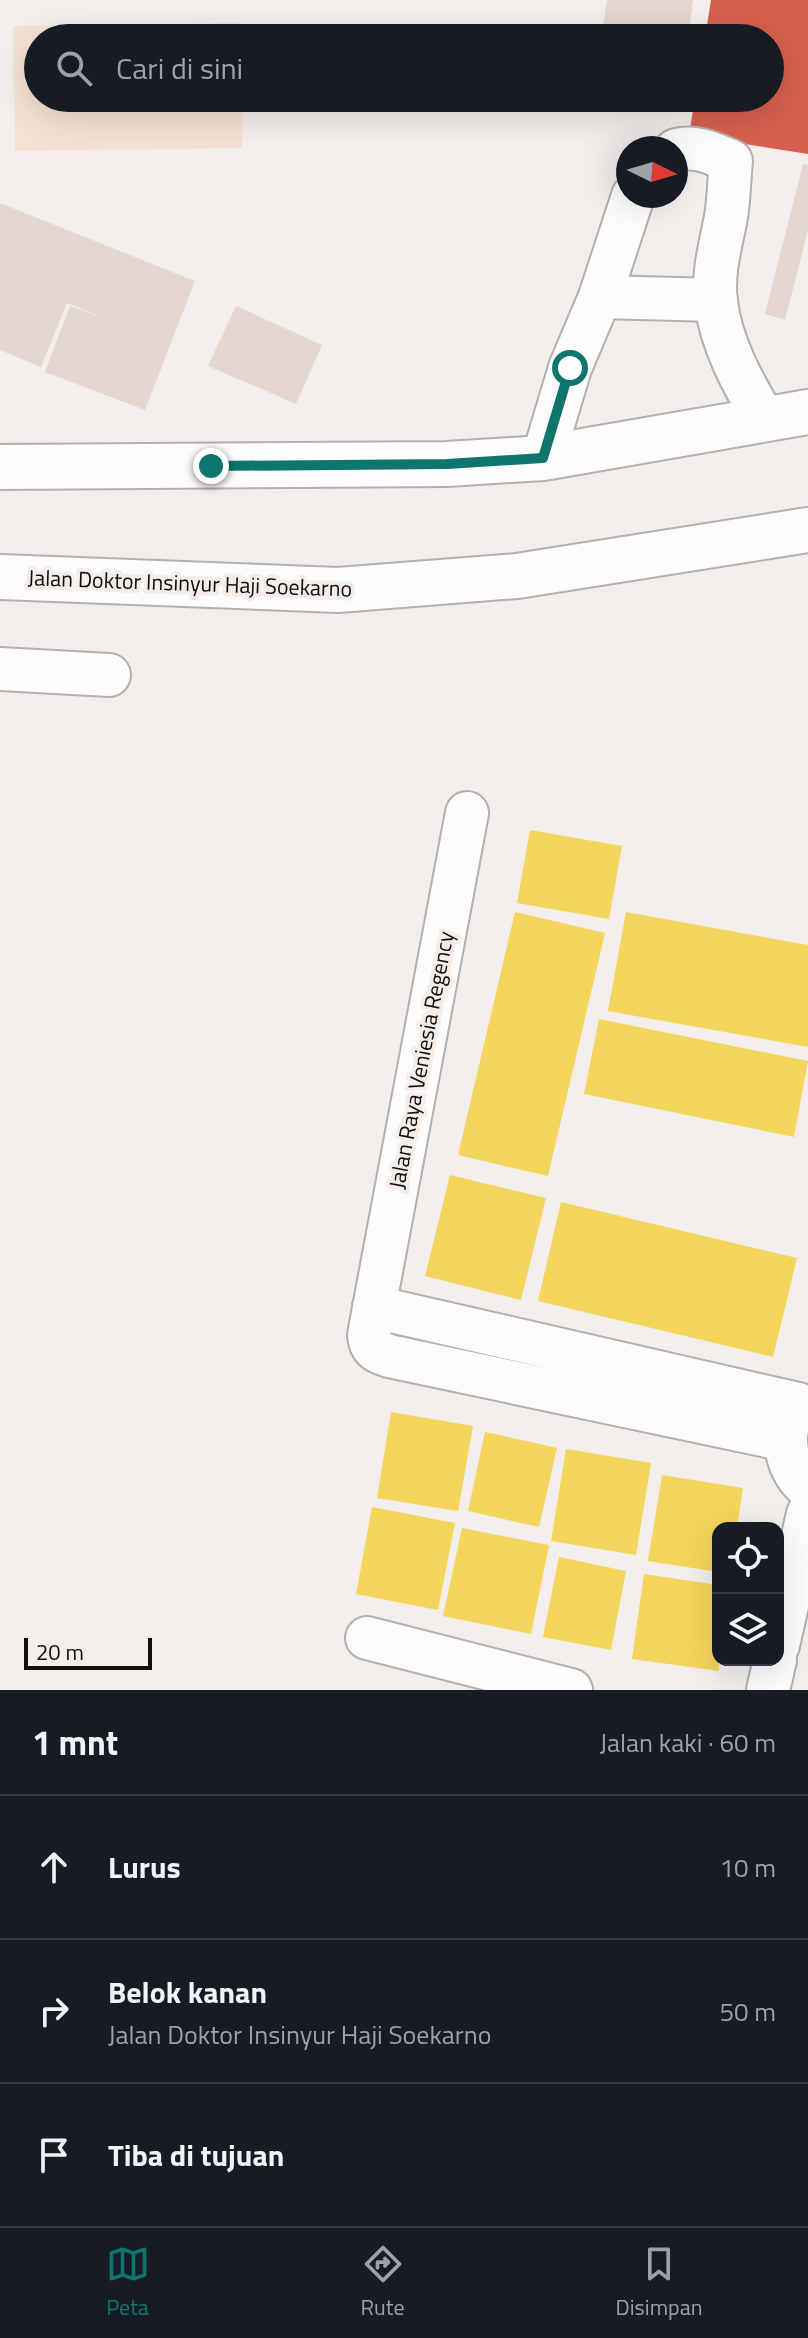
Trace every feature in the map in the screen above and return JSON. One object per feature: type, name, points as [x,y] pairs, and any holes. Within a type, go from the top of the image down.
[{"type":"main road","points":[[0,467],[447,464],[543,458],[808,412]]},
{"type":"main road","name":"Jalan Doktor Insinyur Haji Soekarno","points":[[0,577],[338,590],[517,576],[808,530]]},
{"type":"street","points":[[688,147],[710,151],[731,161],[727,212],[716,268],[716,300],[723,333],[745,387],[765,420]]},
{"type":"street","points":[[543,458],[570,368],[600,297],[629,208]]},
{"type":"street","points":[[600,297],[716,300]]},
{"type":"street","points":[[0,669],[109,675]]},
{"type":"street","name":"Jalan Raya Veniesia Regency","points":[[467,813],[369,1340],[377,1352],[797,1413]]},
{"type":"street","points":[[797,1413],[789,1460],[798,1479],[808,1488]]},
{"type":"street","points":[[784,1619],[808,1514]]},
{"type":"street","points":[[367,1638],[571,1690]]},
{"type":"street","points":[[768,1690],[774,1666]]},
{"type":"shaded area","points":[[13,26],[24,26],[24,112],[242,112],[242,148],[15,151]]},
{"type":"building: Hunian","points":[[530,830],[622,846],[609,919],[517,903]]},
{"type":"building: Hunian","points":[[515,912],[605,933],[548,1176],[458,1155]]},
{"type":"building: Hunian","points":[[626,912],[808,945],[808,1047],[608,1011]]},
{"type":"building: Hunian","points":[[599,1019],[808,1061],[794,1137],[584,1094]]},
{"type":"building: Hunian","points":[[450,1175],[546,1198],[521,1300],[425,1276]]},
{"type":"building: Hunian","points":[[561,1202],[797,1258],[773,1357],[538,1301]]},
{"type":"building: Hunian","points":[[391,1412],[473,1426],[458,1511],[377,1498]]},
{"type":"building: Hunian","points":[[485,1432],[557,1448],[539,1527],[468,1511]]},
{"type":"building: Hunian","points":[[566,1449],[651,1463],[636,1555],[551,1541]]},
{"type":"building: Hunian","points":[[662,1475],[743,1488],[738,1522],[712,1522],[712,1571],[648,1561]]},
{"type":"building: Hunian","points":[[372,1507],[455,1523],[438,1610],[356,1594]]},
{"type":"building: Hunian","points":[[462,1528],[549,1545],[531,1634],[443,1616]]},
{"type":"building: Hunian","points":[[559,1557],[626,1571],[611,1650],[543,1637]]},
{"type":"building: Hunian","points":[[644,1574],[712,1584],[712,1666],[719,1666],[719,1671],[632,1659]]},
{"type":"building: Toko","points":[[711,0],[808,0],[808,154],[689,135],[693,112],[784,112],[784,24],[707,24]]},
{"type":"building: Lainnya","points":[[607,0],[693,0],[690,24],[603,24]]},
{"type":"building: Lainnya","points":[[803,164],[808,165],[808,230],[785,320],[765,314]]},
{"type":"building: Lainnya","points":[[0,203],[195,281],[145,410],[45,372],[70,306],[106,319],[67,303],[41,367],[0,350]]},
{"type":"building: Lainnya","points":[[236,306],[322,345],[296,404],[208,366]]},
{"type":"route","points":[[211,466],[447,464],[543,458],[570,368]]}]
